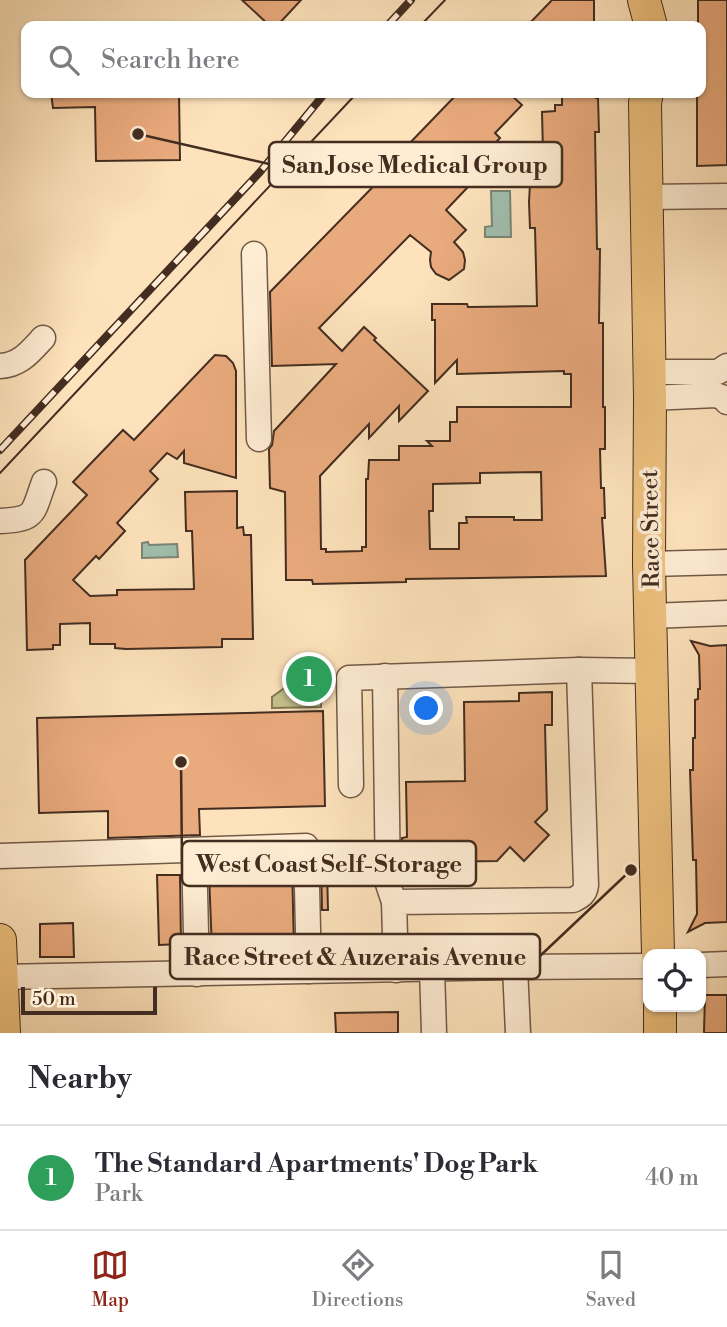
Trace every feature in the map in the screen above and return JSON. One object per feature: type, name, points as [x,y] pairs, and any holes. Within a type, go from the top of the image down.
[{"type":"main road","points":[[626,0],[627,21]]},
{"type":"main road","points":[[644,0],[650,21]]},
{"type":"main road","points":[[652,21],[654,0]]},
{"type":"main road","name":"Race Street","points":[[644,98],[650,385],[649,564],[658,949]]},
{"type":"main road","points":[[0,940],[4,1033]]},
{"type":"main road","points":[[660,1012],[660,1033]]},
{"type":"street","points":[[646,197],[727,196]]},
{"type":"street","points":[[254,254],[259,439]]},
{"type":"street","points":[[0,366],[23,359],[43,338]]},
{"type":"street","points":[[650,385],[718,372],[727,366]]},
{"type":"street","points":[[650,385],[716,396],[727,402]]},
{"type":"street","points":[[0,521],[26,518],[33,512],[44,482]]},
{"type":"street","points":[[649,564],[727,562]]},
{"type":"street","points":[[651,615],[727,613]]},
{"type":"street","points":[[351,785],[349,678],[579,670],[652,671]]},
{"type":"street","points":[[394,902],[573,900],[582,896],[586,885],[579,670]]},
{"type":"street","points":[[385,676],[387,884],[394,902],[396,970]]},
{"type":"street","points":[[0,856],[306,846],[309,971]]},
{"type":"street","points":[[194,850],[197,974]]},
{"type":"street","points":[[706,965],[727,964]]},
{"type":"street","points":[[1,977],[643,966]]},
{"type":"street","points":[[514,967],[518,1033]]},
{"type":"street","points":[[432,969],[434,1033]]},
{"type":"shaded area","points":[[491,191],[510,191],[511,237],[485,237],[485,227],[492,226]]},
{"type":"shaded area","points":[[148,542],[149,545],[177,544],[178,557],[142,558],[142,543]]},
{"type":"shaded area","points":[[322,661],[321,707],[272,708],[272,697]]},
{"type":"building","points":[[242,0],[301,0],[282,21],[265,21]]},
{"type":"building","points":[[552,0],[594,0],[594,21],[532,21]]},
{"type":"building","points":[[698,0],[727,0],[727,165],[697,166],[697,98],[706,98],[706,21],[698,21]]},
{"type":"building","points":[[52,98],[179,98],[180,160],[96,161],[95,107],[53,108]]},
{"type":"building","points":[[453,98],[514,98],[522,105],[495,133],[500,138],[480,159],[488,166],[446,210],[466,230],[454,242],[463,252],[464,269],[449,280],[436,274],[431,267],[431,252],[410,235],[319,328],[342,351],[364,327],[376,338],[374,340],[428,391],[399,421],[399,406],[369,438],[369,424],[320,476],[321,549],[326,549],[326,552],[362,551],[362,547],[366,547],[366,479],[369,460],[399,460],[399,446],[432,446],[427,441],[450,441],[450,422],[457,422],[457,407],[571,407],[571,374],[564,374],[564,371],[457,374],[457,360],[435,383],[435,320],[432,320],[432,304],[467,304],[468,307],[537,306],[535,228],[530,228],[529,202],[530,184],[539,184],[538,153],[543,153],[542,112],[555,111],[555,105],[562,105],[562,98],[598,98],[599,132],[595,132],[597,249],[600,249],[599,323],[603,323],[605,407],[605,449],[600,449],[601,488],[604,488],[605,518],[602,518],[606,576],[406,579],[406,582],[313,584],[312,580],[286,580],[285,492],[270,488],[269,449],[274,431],[336,364],[272,366],[270,292],[408,151],[405,148]],"holes":[[[541,472],[542,520],[514,520],[514,517],[466,517],[467,523],[459,523],[459,549],[430,549],[429,511],[433,511],[433,484],[480,483],[480,473]]]},
{"type":"building","points":[[215,355],[226,356],[236,371],[236,478],[184,463],[184,451],[177,459],[167,453],[150,471],[158,479],[117,523],[125,531],[99,559],[96,556],[73,580],[90,596],[117,595],[117,590],[194,589],[192,531],[186,531],[185,492],[237,491],[237,528],[243,527],[244,535],[251,535],[253,639],[222,639],[222,647],[126,649],[115,648],[115,644],[90,644],[90,623],[60,624],[60,645],[53,645],[53,649],[27,650],[25,560],[87,495],[73,482],[123,430],[134,440]]},
{"type":"building","points":[[691,641],[710,646],[727,645],[727,922],[705,923],[688,932],[697,914],[690,770],[693,770],[695,700],[698,699],[700,689],[699,655]]},
{"type":"building","points":[[552,692],[552,725],[545,725],[547,810],[535,822],[549,835],[524,861],[510,847],[497,861],[433,862],[433,869],[403,870],[402,838],[407,837],[406,782],[465,781],[464,702],[519,701],[519,693]]},
{"type":"building","points":[[323,711],[325,806],[199,809],[200,835],[108,838],[108,811],[39,813],[37,718]]},
{"type":"building","points":[[260,862],[260,865],[292,864],[294,948],[212,950],[209,874],[211,864]]},
{"type":"building","points":[[321,863],[326,863],[328,910],[322,910]]},
{"type":"building","points":[[157,875],[180,875],[181,944],[159,945]]},
{"type":"building","points":[[73,923],[74,957],[40,957],[40,924]]},
{"type":"building","points":[[706,995],[727,995],[727,1033],[704,1032]]},
{"type":"building","points":[[398,1012],[398,1033],[336,1033],[335,1013]]},
{"type":"tram line","points":[[425,21],[445,0]]},
{"type":"tram line","points":[[0,473],[352,98]]},
{"type":"railway","points":[[392,21],[411,0]]},
{"type":"railway","points":[[0,450],[260,172],[321,98]]},
{"type":"place","name":"San Jose Medical Group","points":[[138,134]]},
{"type":"place","name":"The Standard Apartments' Dog Park","points":[[309,679]]},
{"type":"place","name":"West Coast Self-Storage","points":[[181,762]]},
{"type":"place","name":"Race Street & Auzerais Avenue","points":[[631,870]]}]
